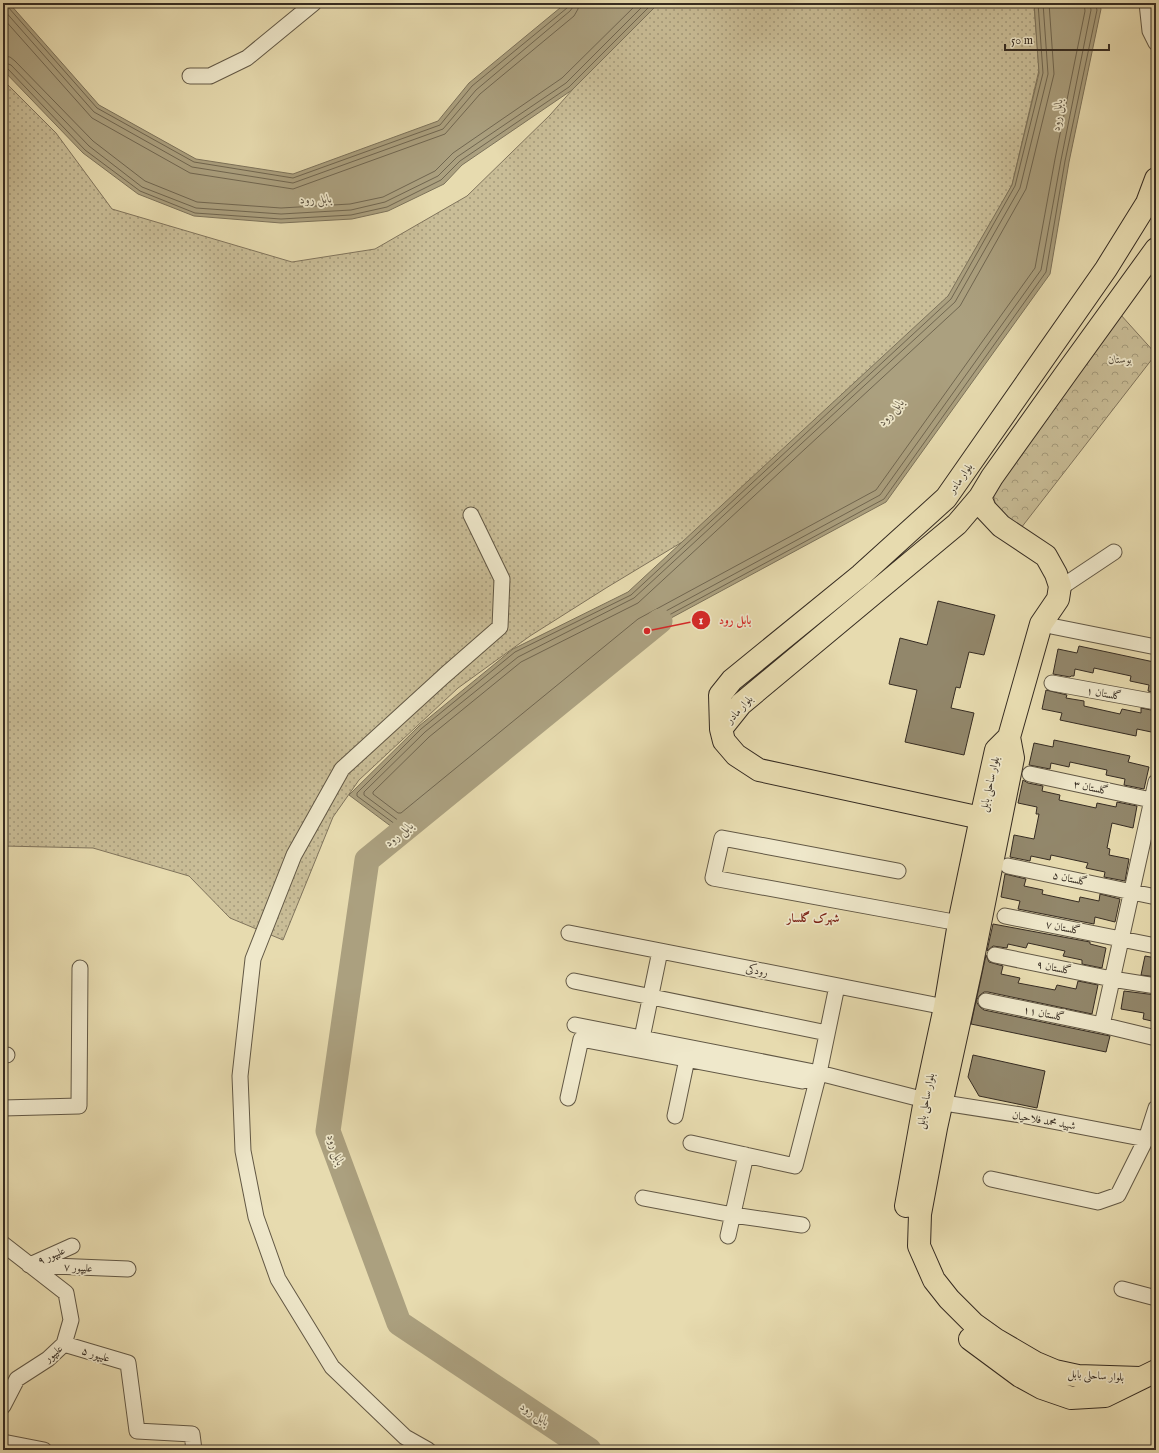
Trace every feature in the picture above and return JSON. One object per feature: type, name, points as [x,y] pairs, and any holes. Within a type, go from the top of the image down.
[{"type":"main road","name":"بلوار مادر","points":[[981,818],[759,770],[736,755],[724,741],[721,729],[720,695],[732,680],[861,575],[946,498],[1106,269],[1151,198],[1156,178]]},
{"type":"main road","name":"بلوار مادر","points":[[721,729],[741,704],[957,524],[980,497],[1156,249]]},
{"type":"main road","points":[[980,497],[985,509],[1001,526],[1046,556],[1056,574],[1060,586],[1058,599],[1041,624],[1009,737]]},
{"type":"main road","name":"بلوار ساحلی بابل","points":[[1009,737],[996,750],[959,923],[945,1007],[933,1102],[936,1128],[920,1214],[919,1246],[934,1280],[949,1299],[974,1324],[994,1339],[1030,1360],[1049,1380],[1078,1376],[1148,1375]]},
{"type":"main road","name":"بلوار ساحلی بابل","points":[[933,1102],[1014,758],[1009,737]]},
{"type":"street","points":[[190,76],[210,76],[247,58],[314,3]]},
{"type":"street","points":[[1147,3],[1150,31],[1156,43]]},
{"type":"street","points":[[428,1450],[405,1437],[332,1367],[278,1279],[256,1217],[243,1151],[240,1076],[253,960],[294,854],[342,769],[445,674],[500,627],[502,579],[471,516]]},
{"type":"street","points":[[1060,588],[1114,552]]},
{"type":"street","points":[[1041,624],[1156,647]]},
{"type":"street","name":"گلستان ۱","points":[[1052,683],[1156,702]]},
{"type":"street","name":"گلستان ۳","points":[[1030,774],[1154,801]]},
{"type":"street","points":[[1102,1025],[1154,801],[1156,782]]},
{"type":"street","points":[[898,871],[722,838],[713,878],[959,923]]},
{"type":"street","name":"گلستان ۵","points":[[1008,866],[1156,897]]},
{"type":"street","name":"گلستان ۷","points":[[1005,916],[1156,946]]},
{"type":"street","name":"رودکی","points":[[569,933],[945,1007]]},
{"type":"street","points":[[642,1038],[660,951]]},
{"type":"street","name":"گلستان ۹","points":[[996,955],[1112,979],[1156,986]]},
{"type":"street","points":[[3,1108],[78,1106],[80,968]]},
{"type":"street","points":[[574,981],[827,1033]]},
{"type":"street","points":[[691,1143],[795,1166],[819,1073],[837,986]]},
{"type":"street","name":"گلستان ۱۱","points":[[986,1001],[1102,1025],[1156,1038]]},
{"type":"street","name":"شهید محمد فلاحیان","points":[[575,1025],[819,1073],[933,1102],[1021,1115],[1146,1139]]},
{"type":"street","points":[[568,1098],[581,1039],[802,1081],[819,1073]]},
{"type":"street","points":[[675,1116],[687,1059]]},
{"type":"street","points":[[991,1179],[1098,1202],[1118,1195],[1146,1139],[1156,1108]]},
{"type":"street","points":[[728,1236],[746,1155]]},
{"type":"street","points":[[643,1198],[802,1225]]},
{"type":"street","name":"علیپور","points":[[3,1244],[66,1293],[71,1320],[64,1344],[48,1359],[17,1379],[3,1406]]},
{"type":"street","name":"علیپور ۹","points":[[29,1265],[72,1246]]},
{"type":"street","name":"علیپور ۷","points":[[29,1265],[128,1269]]},
{"type":"street","points":[[1122,1289],[1156,1298]]},
{"type":"street","name":"علیپور ۵","points":[[64,1344],[128,1363],[137,1431],[192,1434],[194,1450]]},
{"type":"street","points":[[3,1442],[44,1450]]},
{"type":"green space","points":[[655,3],[1034,3],[1039,70],[1012,185],[970,262],[905,364],[722,518],[530,636],[458,688],[359,780],[333,817],[283,940],[230,918],[189,876],[93,848],[3,846],[3,80],[56,133],[112,209],[292,262],[375,249],[467,196],[550,115],[604,54]]},
{"type":"green space","name":"بوستان","points":[[1120,314],[1156,354],[1021,528],[997,511],[993,494]]},
{"type":"water","points":[[3,3],[9,3],[99,105],[196,159],[293,174],[438,121],[469,83],[566,3],[659,3],[572,90],[462,165],[444,184],[388,211],[352,219],[281,223],[194,216],[138,194],[83,153],[3,70]]},
{"type":"water","points":[[1034,3],[1099,3],[1101,9],[1069,162],[1050,274],[886,502],[647,631],[400,833],[349,795],[419,726],[513,649],[628,592],[948,296],[1012,185],[1039,73]]},
{"type":"building","points":[[938,601],[995,615],[984,655],[969,652],[960,688],[956,687],[951,708],[974,713],[964,755],[905,742],[917,690],[889,684],[900,638],[927,645]]},
{"type":"building","points":[[1079,646],[1154,662],[1153,669],[1156,669],[1156,693],[1148,691],[1149,685],[1130,681],[1131,676],[1094,668],[1093,673],[1075,669],[1074,676],[1070,677],[1053,674],[1058,649],[1077,653]]},
{"type":"building","points":[[1046,690],[1067,695],[1066,698],[1084,701],[1084,706],[1120,714],[1122,709],[1141,713],[1141,708],[1156,711],[1156,733],[1137,729],[1136,736],[1060,720],[1062,713],[1042,709]]},
{"type":"building","points":[[1054,740],[1130,756],[1128,762],[1149,767],[1144,789],[1124,785],[1125,779],[1106,775],[1107,770],[1070,762],[1069,767],[1051,763],[1050,769],[1029,765],[1034,743],[1053,747]]},
{"type":"building","points":[[1023,780],[1028,783],[1043,786],[1042,791],[1060,795],[1059,800],[1096,808],[1097,803],[1116,807],[1117,802],[1137,806],[1133,828],[1112,823],[1107,848],[1110,849],[1109,855],[1129,859],[1125,881],[1104,877],[1105,872],[1086,868],[1088,863],[1051,855],[1050,860],[1031,856],[1030,861],[1010,857],[1014,835],[1034,839],[1039,814],[1036,814],[1037,807],[1018,803]]},
{"type":"building","points":[[1005,874],[1026,879],[1024,886],[1043,890],[1042,894],[1079,902],[1080,897],[1099,901],[1100,894],[1120,899],[1115,922],[1095,917],[1094,924],[1018,909],[1020,901],[1001,897]]},
{"type":"building","points":[[993,924],[1090,942],[1090,944],[1106,948],[1102,968],[1082,964],[1082,960],[1063,956],[1065,951],[1028,943],[1026,948],[1008,944],[1007,948],[993,946],[987,951]]},
{"type":"building","points":[[986,955],[989,962],[1003,966],[1001,974],[1020,978],[1018,983],[1055,990],[1057,985],[1076,989],[1078,981],[1098,985],[1092,1014],[988,992],[984,992],[980,995],[977,999],[977,1003],[984,1010],[1110,1036],[1106,1052],[971,1024]]},
{"type":"building","points":[[1145,956],[1156,958],[1156,977],[1141,975]]},
{"type":"building","points":[[1124,991],[1156,995],[1156,1022],[1143,1019],[1144,1013],[1121,1009]]},
{"type":"building","points":[[973,1055],[1045,1071],[1037,1108],[979,1096],[968,1077]]},
{"type":"waterway","name":"بابل رود","points":[[589,1450],[399,1323],[328,1131],[367,860],[660,621]]},
{"type":"place","name":"بابل رود","points":[[647,631]]},
{"type":"district","name":"شهرک گلسار","points":[[813,918]]}]
